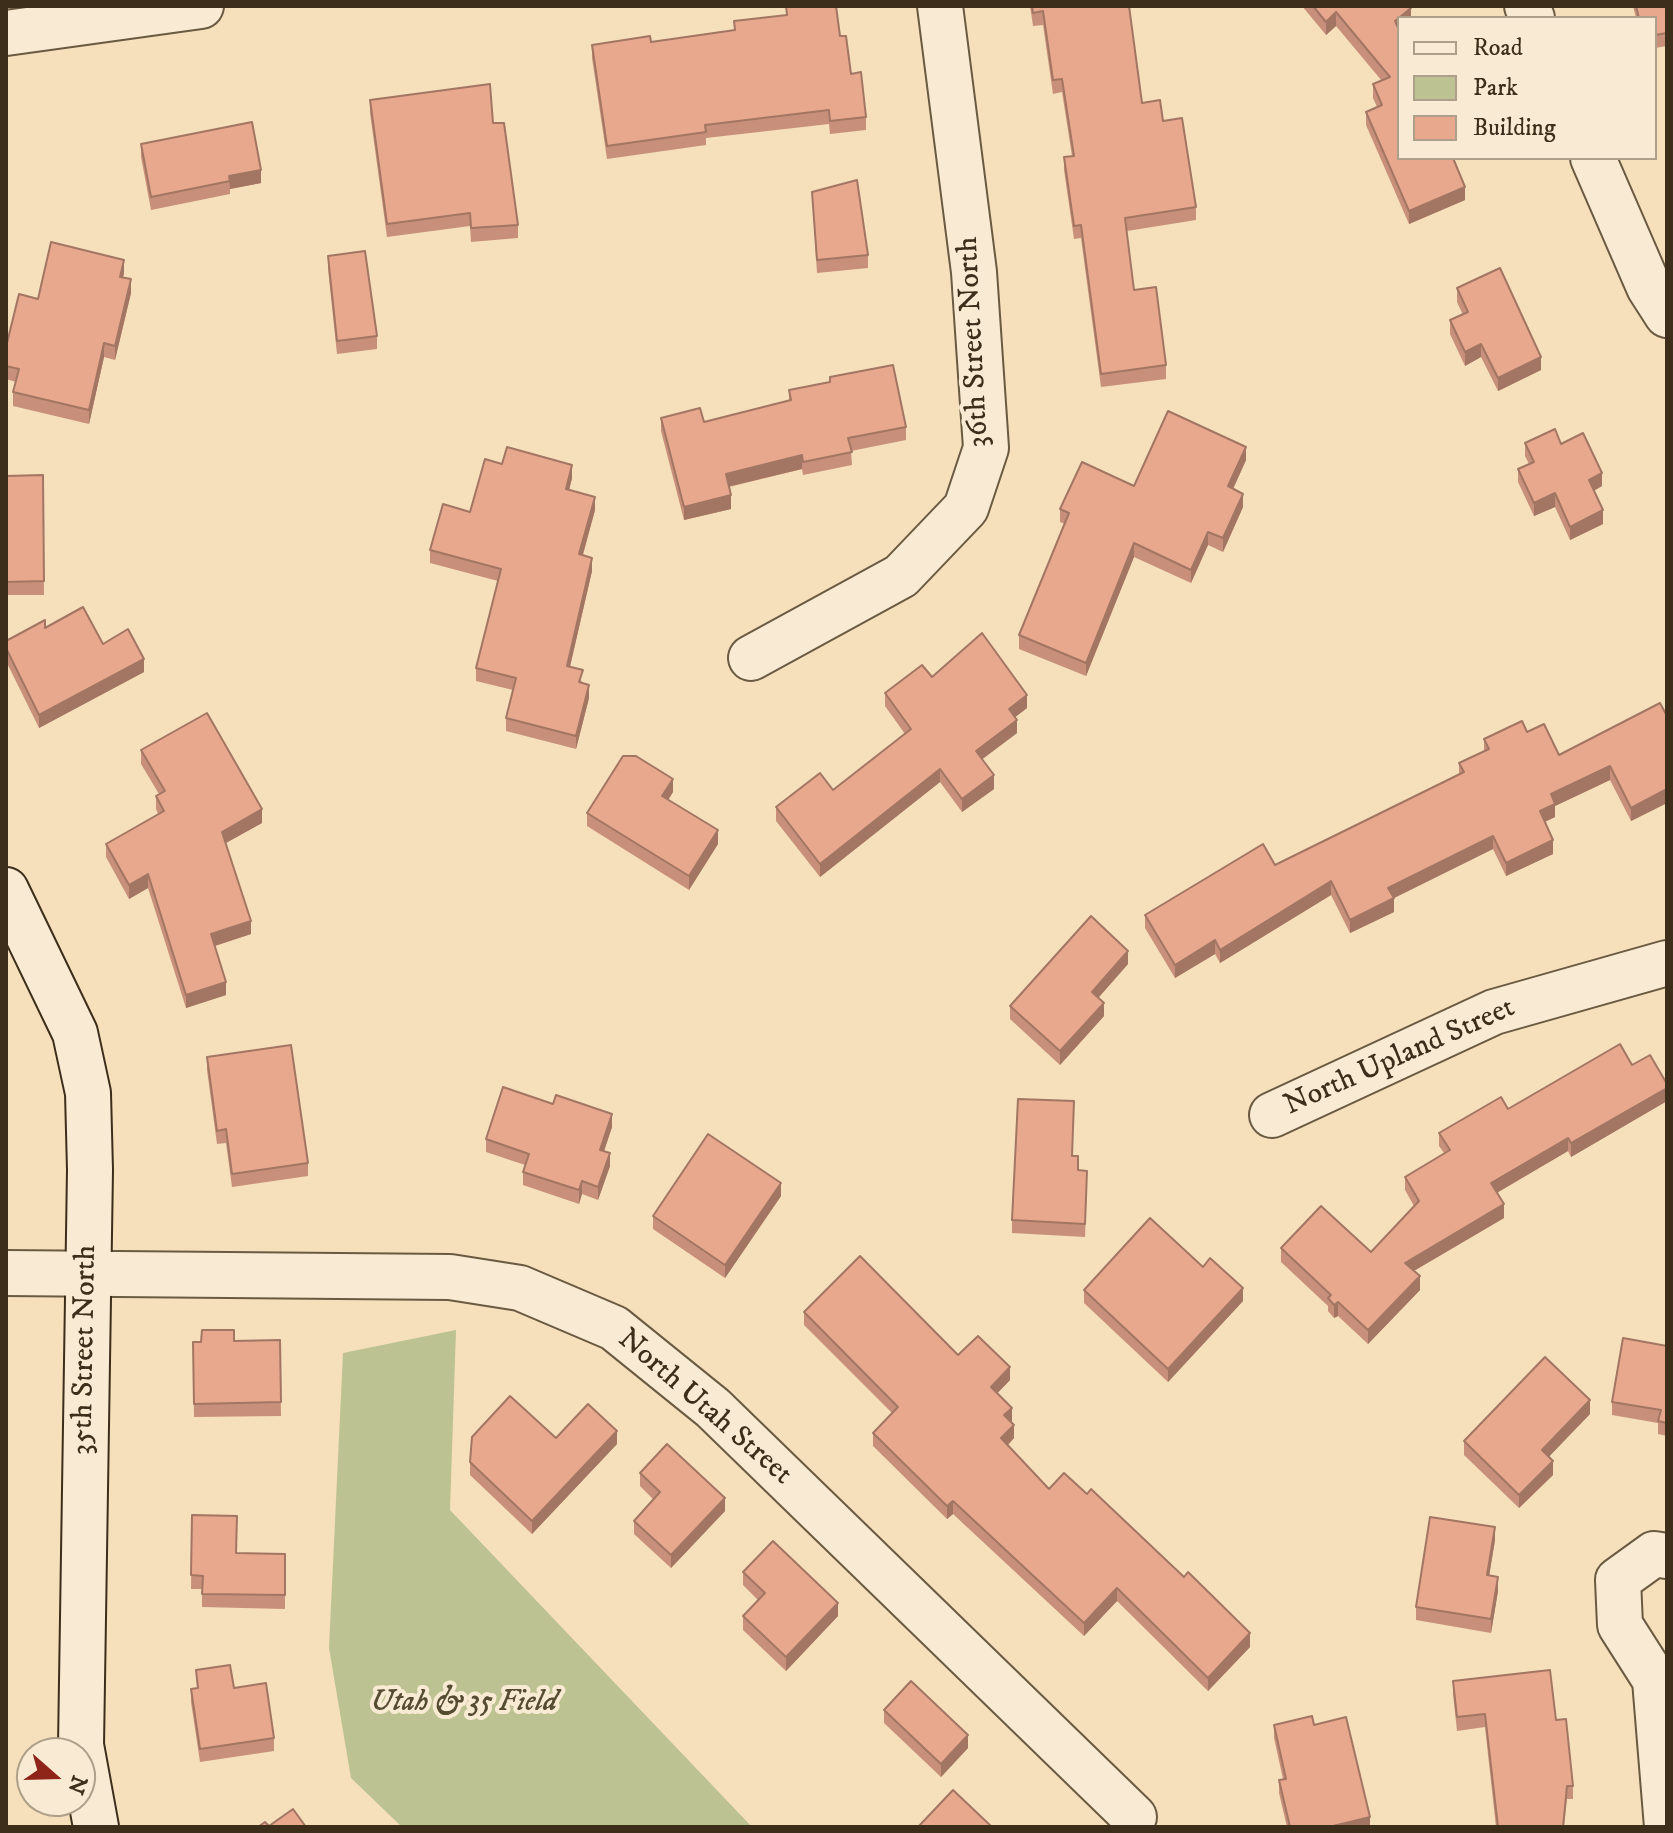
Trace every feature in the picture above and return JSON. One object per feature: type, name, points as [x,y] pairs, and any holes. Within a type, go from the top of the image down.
[{"type":"street","points":[[6,33],[201,6]]},
{"type":"street","name":"36th Street North","points":[[751,658],[901,576],[966,508],[986,448],[974,272],[940,6]]},
{"type":"street","points":[[1594,160],[1649,287],[1667,315]]},
{"type":"street","name":"35th Street North","points":[[6,890],[75,1033],[88,1093],[81,1745],[96,1827]]},
{"type":"street","name":"North Upland Street","points":[[1272,1115],[1494,1012],[1667,963]]},
{"type":"street","name":"North Utah Street","points":[[6,1273],[450,1277],[520,1288],[614,1328],[713,1408],[1134,1817]]},
{"type":"street","points":[[1667,1556],[1654,1554],[1618,1580],[1620,1625],[1655,1680],[1667,1827]]},
{"type":"green space","name":"Utah & 35 Field","points":[[456,1330],[450,1510],[752,1827],[402,1827],[351,1778],[329,1648],[343,1353]]},
{"type":"building","points":[[786,6],[836,6],[840,36],[846,36],[851,74],[861,72],[866,117],[830,121],[829,110],[705,125],[706,132],[607,146],[592,45],[650,36],[651,42],[735,30],[734,21],[787,15]]},
{"type":"building","points":[[1032,6],[1129,6],[1142,103],[1160,100],[1163,121],[1182,118],[1196,207],[1125,218],[1134,290],[1156,287],[1166,365],[1101,374],[1081,225],[1074,226],[1064,157],[1074,156],[1062,79],[1053,80],[1043,11],[1033,13]]},
{"type":"building","points":[[1313,6],[1411,8],[1397,16],[1395,21],[1397,160],[1454,160],[1465,187],[1409,211],[1366,112],[1382,105],[1373,84],[1390,77],[1336,12],[1326,22]]},
{"type":"building","points":[[1636,6],[1667,6],[1667,33],[1657,35],[1657,16],[1638,16]]},
{"type":"building","points":[[490,84],[493,123],[504,123],[518,225],[471,228],[470,213],[387,224],[370,100]]},
{"type":"building","points":[[252,122],[261,170],[229,176],[230,181],[151,197],[141,144]]},
{"type":"building","points":[[857,180],[868,255],[817,260],[812,192]]},
{"type":"building","points":[[51,242],[124,260],[120,277],[131,279],[115,346],[104,343],[89,410],[13,392],[19,369],[6,366],[6,347],[19,294],[38,299]]},
{"type":"building","points":[[365,251],[377,336],[337,341],[328,256]]},
{"type":"building","points":[[1500,268],[1541,357],[1498,378],[1481,344],[1465,352],[1450,320],[1468,312],[1457,288]]},
{"type":"building","points":[[893,365],[906,427],[848,438],[852,452],[803,462],[802,455],[726,474],[731,495],[684,507],[661,418],[700,408],[704,422],[791,400],[789,390],[830,382],[830,377]]},
{"type":"building","points":[[1168,411],[1246,447],[1228,486],[1243,494],[1223,538],[1208,532],[1191,570],[1134,543],[1086,663],[1019,635],[1069,513],[1060,509],[1082,462],[1134,486]]},
{"type":"building","points":[[1555,429],[1561,444],[1583,433],[1602,473],[1589,480],[1603,510],[1570,527],[1555,493],[1534,503],[1518,469],[1534,462],[1525,443]]},
{"type":"building","points":[[507,447],[572,465],[566,489],[595,497],[579,554],[592,558],[567,666],[583,670],[579,682],[589,685],[576,736],[506,718],[516,678],[476,668],[501,569],[430,550],[443,504],[470,512],[485,459],[502,464]]},
{"type":"building","points":[[43,475],[44,581],[6,582],[6,476]]},
{"type":"building","points":[[83,607],[103,644],[128,629],[144,659],[39,715],[6,648],[6,641],[45,620],[45,628]]},
{"type":"building","points":[[982,633],[1027,695],[1009,709],[1017,720],[976,751],[994,775],[962,799],[940,769],[820,864],[776,807],[820,773],[833,790],[911,729],[885,693],[922,665],[932,677]]},
{"type":"building","points":[[1660,703],[1667,716],[1667,789],[1631,808],[1610,766],[1551,794],[1555,804],[1540,811],[1553,840],[1506,863],[1493,836],[1388,888],[1394,898],[1350,920],[1331,881],[1220,950],[1215,940],[1175,965],[1145,915],[1263,844],[1275,865],[1464,772],[1459,763],[1489,749],[1484,739],[1522,721],[1527,732],[1544,724],[1559,755]]},
{"type":"building","points":[[207,713],[262,809],[222,832],[251,921],[211,934],[226,982],[186,995],[148,874],[129,885],[106,844],[164,811],[156,796],[165,791],[141,750]]},
{"type":"building","points":[[623,756],[636,756],[673,779],[662,796],[718,830],[689,876],[587,813]]},
{"type":"building","points":[[1091,916],[1128,951],[1092,992],[1104,1003],[1060,1051],[1010,1006]]},
{"type":"building","points":[[1620,1044],[1632,1065],[1650,1055],[1667,1088],[1571,1143],[1568,1138],[1491,1183],[1504,1204],[1405,1263],[1420,1276],[1368,1330],[1338,1302],[1334,1305],[1328,1298],[1331,1295],[1281,1248],[1321,1206],[1371,1252],[1419,1201],[1405,1177],[1450,1150],[1439,1133],[1501,1097],[1508,1109]]},
{"type":"building","points":[[291,1045],[308,1163],[232,1174],[226,1129],[217,1131],[207,1057]]},
{"type":"building","points":[[503,1087],[553,1104],[556,1095],[612,1114],[600,1150],[610,1153],[598,1187],[582,1181],[579,1190],[523,1172],[529,1154],[486,1139]]},
{"type":"building","points":[[1018,1099],[1074,1101],[1072,1156],[1078,1156],[1078,1170],[1087,1171],[1085,1224],[1012,1220]]},
{"type":"building","points":[[708,1134],[781,1183],[725,1265],[653,1216]]},
{"type":"building","points":[[1150,1218],[1203,1267],[1210,1258],[1243,1288],[1168,1369],[1084,1290]]},
{"type":"building","points":[[860,1256],[958,1355],[978,1336],[1010,1367],[991,1387],[1012,1408],[1004,1415],[1014,1425],[1001,1438],[1049,1489],[1064,1473],[1087,1494],[1091,1489],[1184,1577],[1188,1572],[1250,1633],[1208,1678],[1117,1588],[1084,1623],[953,1501],[947,1506],[873,1433],[898,1407],[804,1312]]},
{"type":"building","points":[[202,1330],[234,1330],[234,1341],[280,1340],[281,1402],[194,1404],[193,1342],[201,1342]]},
{"type":"building","points":[[1623,1338],[1667,1346],[1667,1423],[1658,1421],[1661,1410],[1612,1402]]},
{"type":"building","points":[[1545,1357],[1590,1400],[1542,1450],[1553,1461],[1519,1495],[1464,1441]]},
{"type":"building","points":[[510,1396],[556,1438],[588,1404],[617,1431],[532,1521],[470,1462],[472,1437]]},
{"type":"building","points":[[667,1444],[725,1498],[671,1555],[634,1521],[660,1492],[640,1473]]},
{"type":"building","points":[[192,1515],[237,1516],[236,1553],[285,1554],[285,1595],[202,1594],[203,1576],[191,1575]]},
{"type":"building","points":[[1430,1517],[1495,1527],[1487,1575],[1498,1577],[1491,1619],[1416,1607]]},
{"type":"building","points":[[773,1541],[838,1603],[786,1657],[743,1616],[765,1593],[743,1572]]},
{"type":"building","points":[[230,1665],[234,1688],[266,1683],[274,1738],[200,1749],[191,1689],[198,1688],[196,1670]]},
{"type":"building","points":[[1550,1670],[1556,1720],[1566,1719],[1573,1786],[1567,1786],[1563,1827],[1498,1827],[1485,1714],[1457,1717],[1453,1681]]},
{"type":"building","points":[[911,1681],[968,1735],[941,1764],[884,1710]]},
{"type":"building","points":[[1312,1716],[1314,1725],[1346,1717],[1370,1817],[1329,1827],[1290,1827],[1279,1780],[1286,1779],[1274,1725]]},
{"type":"building","points":[[953,1790],[992,1827],[918,1827]]},
{"type":"building","points":[[293,1809],[306,1827],[258,1827],[265,1822],[269,1826]]}]
